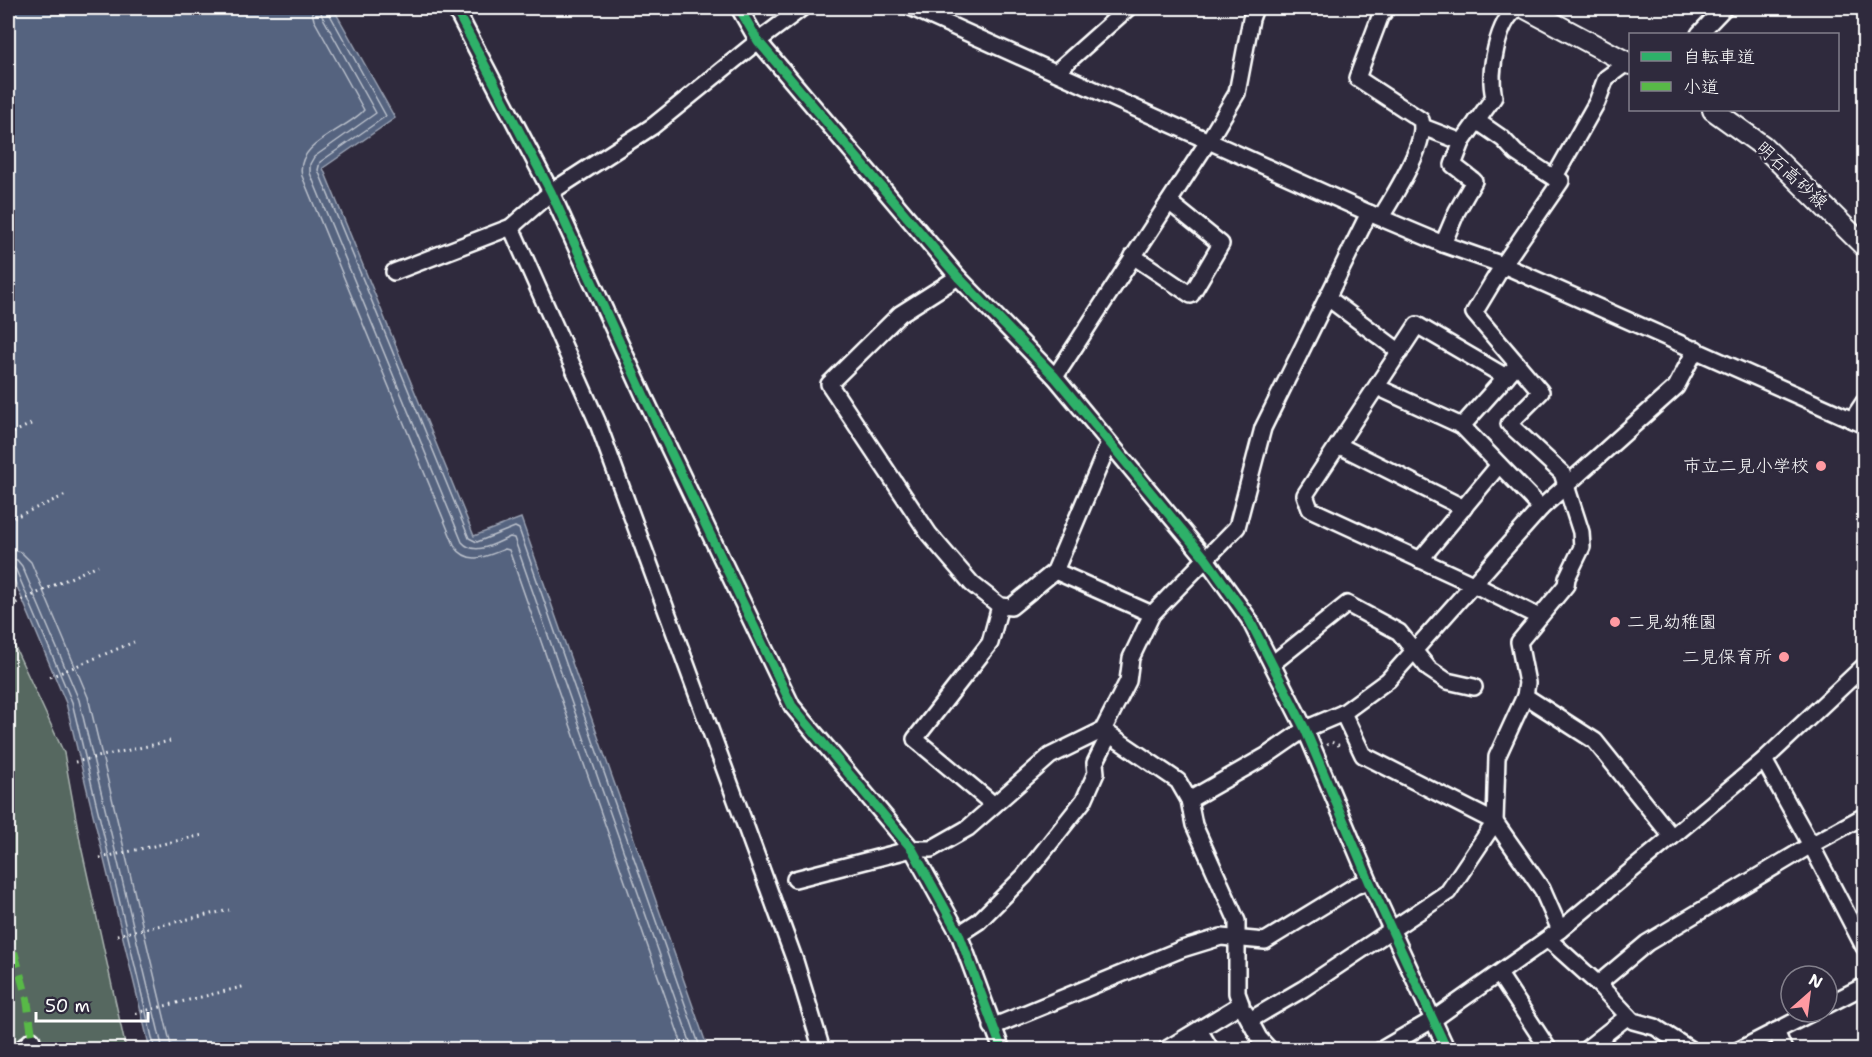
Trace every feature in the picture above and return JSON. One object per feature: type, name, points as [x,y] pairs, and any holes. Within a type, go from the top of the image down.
[{"type":"main road","points":[[1526,8],[1629,63]]},
{"type":"main road","name":"明石高砂線","points":[[1714,111],[1763,146],[1864,246]]},
{"type":"street","points":[[455,8],[551,192],[645,398],[792,706],[912,849],[959,934],[1002,1050]]},
{"type":"street","points":[[739,8],[758,40],[958,277],[1055,376],[1206,559],[1249,619],[1305,729],[1369,881],[1447,1050]]},
{"type":"street","points":[[394,272],[511,227],[551,192],[652,126],[758,40],[802,8]]},
{"type":"street","points":[[912,8],[1375,215],[1443,244],[1503,265],[1858,423],[1864,402]]},
{"type":"street","points":[[1056,72],[1128,8]]},
{"type":"street","points":[[1055,376],[1238,93],[1251,19],[1256,8]]},
{"type":"street","points":[[959,934],[979,921],[1024,876],[1084,800],[1096,773],[1095,763],[1106,732],[1128,681],[1131,658],[1152,614],[1237,527],[1263,429],[1328,298],[1375,215],[1403,181],[1415,154],[1423,127],[1421,120],[1357,78],[1380,17],[1387,8]]},
{"type":"street","points":[[1443,244],[1474,180],[1453,165],[1462,142],[1494,97],[1492,88],[1494,56],[1510,13],[1518,8]]},
{"type":"street","points":[[1700,33],[1724,8]]},
{"type":"street","points":[[1554,178],[1597,102],[1606,78],[1629,63]]},
{"type":"street","points":[[1250,1020],[1303,989],[1448,892],[1495,822],[1497,757],[1526,696],[1527,682],[1519,642],[1566,585],[1581,547],[1581,532],[1562,473],[1509,424],[1541,393],[1474,313],[1503,265],[1561,181],[1515,153],[1503,139],[1477,121]]},
{"type":"street","points":[[1423,127],[1462,142]]},
{"type":"street","points":[[1133,256],[1191,295],[1221,244],[1169,202]]},
{"type":"street","points":[[511,227],[597,421],[795,961],[822,1050]]},
{"type":"street","points":[[958,277],[900,314],[829,384],[929,534],[972,584],[1000,606],[1011,607],[1055,571],[1109,443]]},
{"type":"street","points":[[1328,298],[1400,352]]},
{"type":"street","points":[[1506,377],[1417,325],[1305,495],[1310,509],[1539,617]]},
{"type":"street","points":[[1189,800],[1266,756],[1305,729],[1343,713],[1388,680],[1475,585],[1541,508],[1676,387],[1696,349]]},
{"type":"street","points":[[1462,426],[1517,364]]},
{"type":"street","points":[[1377,387],[1462,426],[1541,508]]},
{"type":"street","points":[[1338,445],[1464,508]]},
{"type":"street","points":[[1420,560],[1499,465]]},
{"type":"street","points":[[1055,571],[1152,614]]},
{"type":"street","points":[[1272,664],[1347,604],[1399,632],[1429,669],[1447,681],[1474,687]]},
{"type":"street","points":[[994,805],[915,739],[990,643],[1000,606]]},
{"type":"street","points":[[1381,1050],[1434,1019],[1554,934],[1764,760],[1864,666]]},
{"type":"street","points":[[1526,696],[1595,741],[1672,837]]},
{"type":"street","points":[[1343,713],[1363,755],[1495,822],[1542,889],[1554,934],[1633,1021],[1655,1027],[1691,1050]]},
{"type":"street","points":[[795,879],[912,849],[931,849],[968,828],[1050,756],[1106,732]]},
{"type":"street","points":[[1106,732],[1178,781],[1189,800],[1194,825],[1238,921],[1237,993],[1259,1038],[1270,1050]]},
{"type":"street","points":[[1764,760],[1864,947]]},
{"type":"street","points":[[1598,984],[1647,943],[1864,816]]},
{"type":"street","points":[[992,1027],[1182,949],[1221,937],[1265,941],[1355,886],[1369,881]]},
{"type":"street","points":[[1499,974],[1549,1050]]},
{"type":"street","points":[[1839,999],[1864,986]]},
{"type":"street","points":[[1165,1050],[1241,1004]]},
{"type":"street","points":[[1585,1050],[1628,1016]]},
{"type":"street","points":[[1738,1050],[1790,1024]]},
{"type":"street","points":[[1199,1030],[1211,1050]]},
{"type":"street","points":[[1776,1031],[1784,1050]]},
{"type":"path","points":[[8,435],[33,423]]},
{"type":"path","points":[[8,520],[66,495]]},
{"type":"path","points":[[16,603],[98,565]]},
{"type":"path","points":[[50,677],[134,642]]},
{"type":"path","points":[[75,762],[170,741]]},
{"type":"path","points":[[1314,751],[1331,742],[1363,755]]},
{"type":"path","points":[[100,858],[203,835]]},
{"type":"path","points":[[117,935],[229,910]]},
{"type":"path","points":[[136,1013],[246,986]]},
{"type":"green space","points":[[8,632],[64,753],[81,846],[126,1049],[8,1049]]},
{"type":"water","points":[[8,8],[333,8],[395,118],[323,168],[474,536],[521,518],[708,1049],[150,1049],[66,703],[8,565]]},
{"type":"railway","points":[[1859,8],[1864,19]]},
{"type":"marked path","points":[[8,930],[27,999],[34,1050]]},
{"type":"cycle path","points":[[455,8],[551,192],[645,398],[792,706],[912,849],[959,934],[1002,1050]]},
{"type":"cycle path","points":[[739,8],[758,41],[958,277],[1055,377],[1206,559],[1249,619],[1305,729],[1369,881],[1447,1050]]},
{"type":"place","name":"市立二見小学校","points":[[1821,466]]},
{"type":"place","name":"二見幼稚園","points":[[1615,622]]},
{"type":"place","name":"二見保育所","points":[[1784,657]]}]
